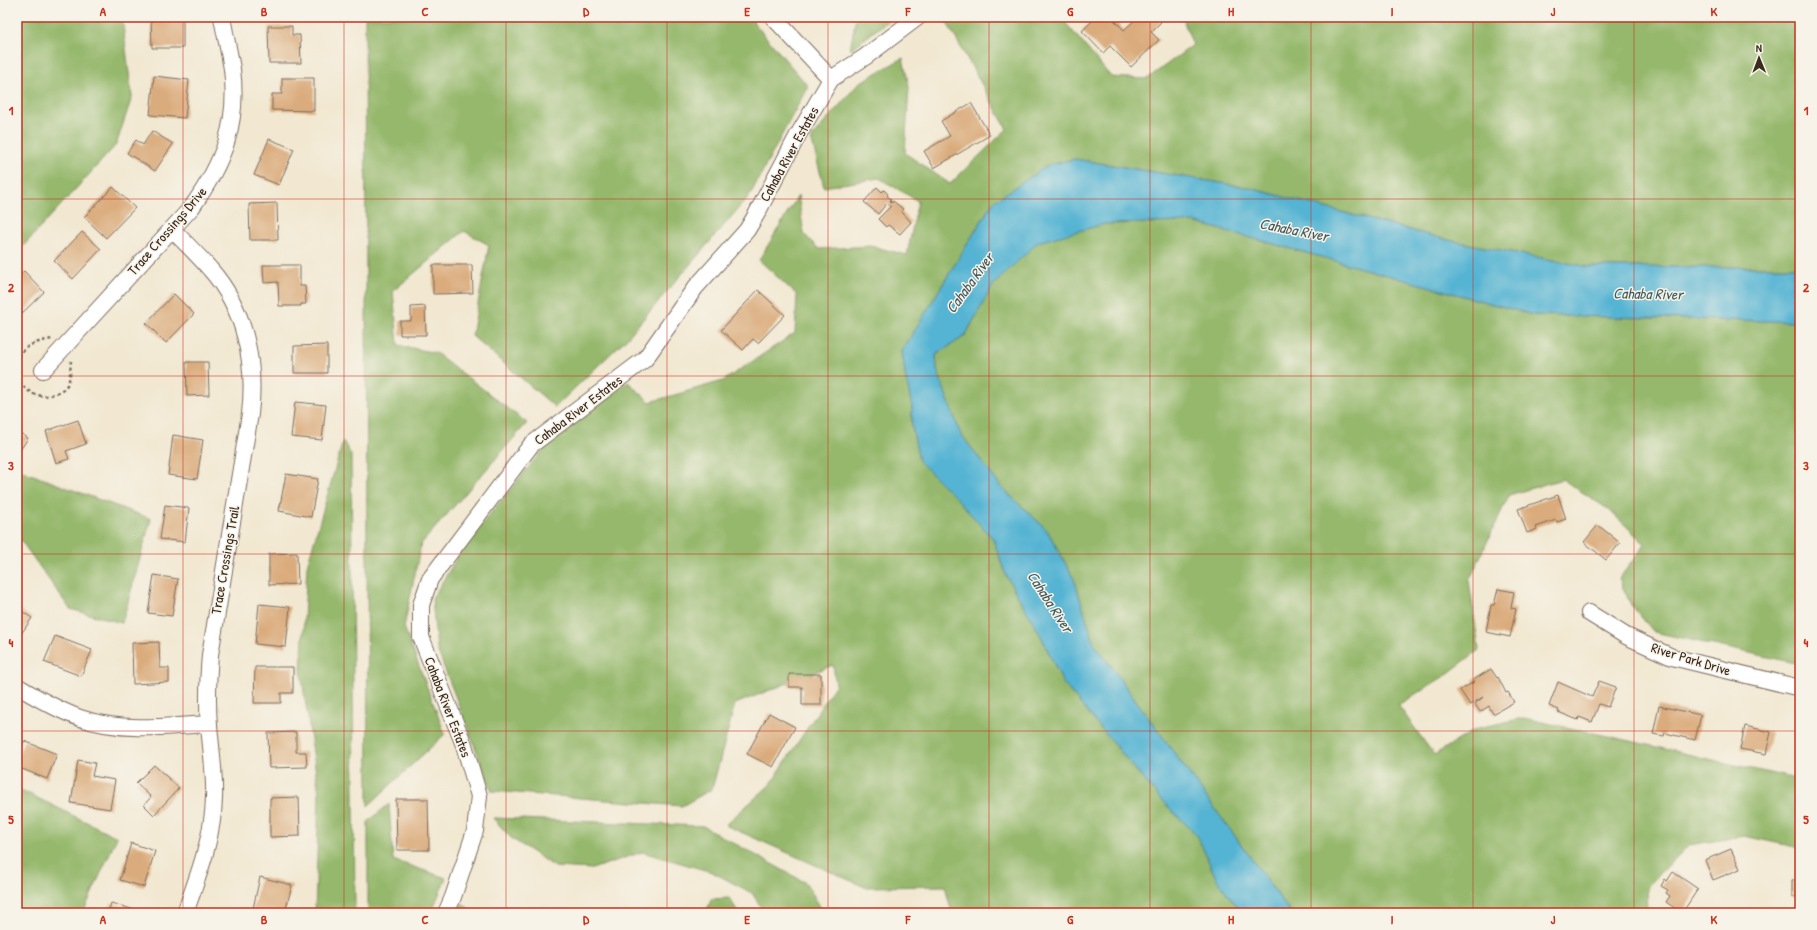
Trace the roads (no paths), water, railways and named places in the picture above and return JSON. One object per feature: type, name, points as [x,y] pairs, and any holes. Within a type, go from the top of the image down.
[{"type":"street","name":"Trace Crossings Drive","points":[[43,370],[192,207],[210,181],[227,143],[232,118],[234,93],[232,69],[222,17]]},
{"type":"street","points":[[773,17],[831,79]]},
{"type":"street","name":"Cahaba River Estates","points":[[446,913],[453,897],[475,831],[479,796],[464,745],[421,637],[421,605],[430,579],[531,445],[645,360],[695,288],[747,230],[798,135],[831,79],[865,57],[918,17]]},
{"type":"street","name":"Trace Crossings Trail","points":[[172,229],[211,270],[225,290],[237,312],[244,332],[252,376],[250,414],[210,655],[208,683],[209,724],[214,772],[212,823],[207,850],[185,913]]},
{"type":"street","name":"River Park Drive","points":[[1589,613],[1626,636],[1672,657],[1800,688]]},
{"type":"street","points":[[17,686],[46,703],[81,718],[106,724],[133,727],[168,727],[209,724]]},
{"type":"water","name":"Cahaba River","points":[[1075,159],[1246,187],[1448,240],[1589,267],[1800,267],[1800,322],[1533,315],[1193,222],[1105,224],[1038,242],[993,285],[965,336],[936,355],[937,370],[960,433],[1002,488],[1047,530],[1074,579],[1094,643],[1291,913],[1241,913],[1216,878],[1197,835],[1161,800],[1063,683],[1041,636],[1006,575],[993,539],[959,501],[919,461],[912,426],[912,405],[906,380],[902,351],[993,202],[1048,165]]}]
